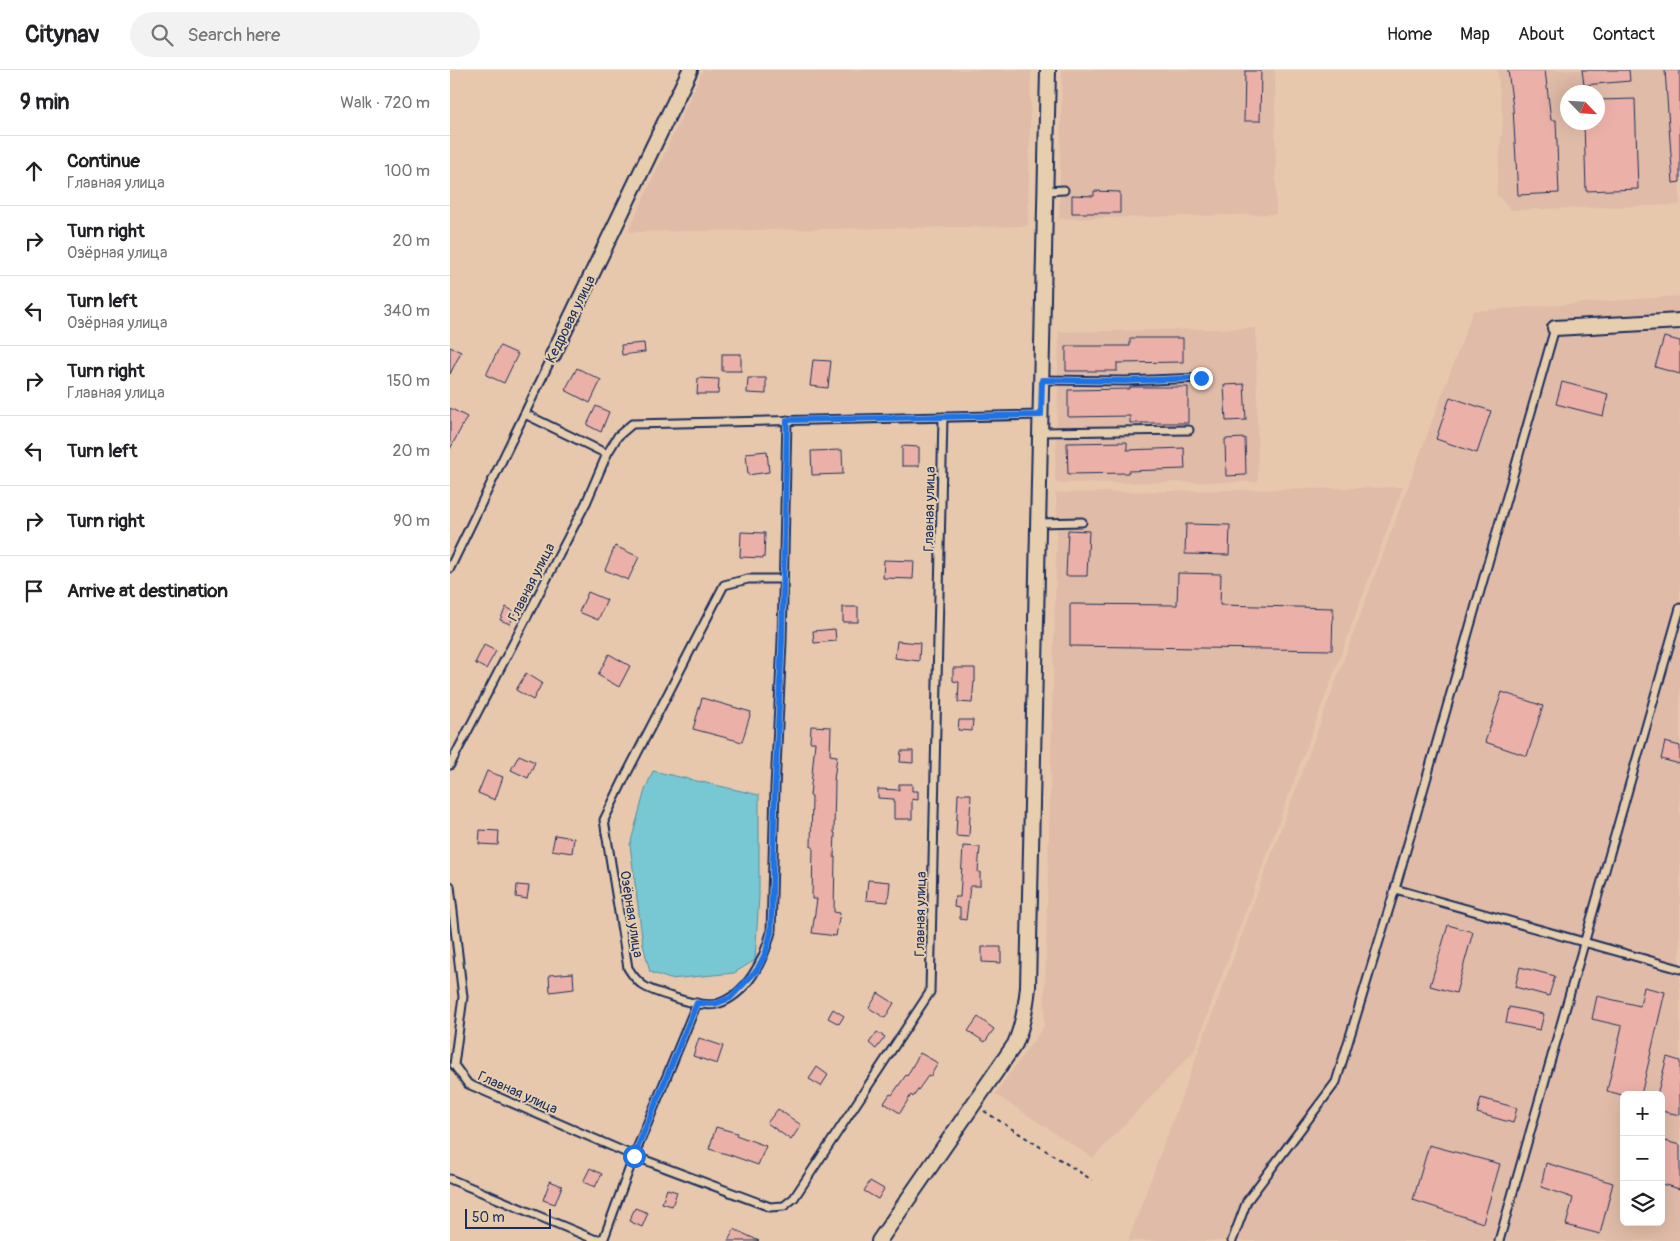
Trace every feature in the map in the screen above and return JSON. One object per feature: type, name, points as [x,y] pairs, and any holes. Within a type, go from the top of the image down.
[{"type":"street","name":"Кедровая улица","points":[[553,356],[690,70]]},
{"type":"street","points":[[878,1241],[1014,1044],[1022,1028],[1026,1010],[1039,523],[1048,70]]},
{"type":"street","points":[[1555,328],[1680,321]]},
{"type":"lane","points":[[1046,191],[1064,190]]},
{"type":"lane","points":[[1232,1241],[1247,1201],[1336,1082],[1395,889],[1555,328]]},
{"type":"lane","name":"Кедровая улица","points":[[450,568],[553,356]]},
{"type":"lane","points":[[1042,380],[1125,381],[1201,378]]},
{"type":"lane","points":[[525,414],[607,454]]},
{"type":"lane","name":"Главная улица","points":[[450,765],[586,503],[607,454],[618,436],[632,424],[1041,415]]},
{"type":"lane","name":"Главная улица","points":[[450,886],[463,997],[452,1067],[468,1084],[634,1156],[770,1207],[784,1206],[794,1198],[930,992],[944,417]]},
{"type":"lane","name":"Озёрная улица","points":[[782,579],[748,579],[724,585],[624,776],[604,820],[628,968],[637,982],[650,990],[679,999],[715,1004],[730,998],[757,970],[766,952],[771,932],[782,641],[787,420]]},
{"type":"lane","points":[[1041,432],[1189,430]]},
{"type":"lane","points":[[1039,523],[1082,522]]},
{"type":"lane","points":[[1499,1241],[1680,608]]},
{"type":"lane","points":[[1395,889],[1680,969]]},
{"type":"lane","points":[[450,1179],[596,1240],[604,1238],[634,1156],[697,1003]]},
{"type":"path","points":[[985,1111],[1092,1180]]},
{"type":"shaded area","points":[[703,70],[1031,70],[1028,226],[628,232]]},
{"type":"shaded area","points":[[1062,70],[1275,70],[1276,214],[1059,219]]},
{"type":"shaded area","points":[[1497,70],[1680,70],[1680,205],[1511,210],[1496,194],[1503,119]]},
{"type":"shaded area","points":[[1680,296],[1680,1241],[1128,1241],[1473,311]]},
{"type":"shaded area","points":[[1256,328],[1258,482],[1055,483],[1058,386],[1124,386],[1125,376],[1058,376],[1059,332]]},
{"type":"shaded area","points":[[1403,487],[1194,1051],[1093,1158],[995,1094],[1044,1026],[1057,523],[1056,493]]},
{"type":"water","points":[[653,771],[759,795],[759,896],[755,960],[734,973],[670,979],[650,972],[643,944],[630,845],[645,790]]},
{"type":"building","points":[[1508,70],[1545,70],[1551,120],[1556,120],[1559,193],[1518,195],[1513,108]]},
{"type":"building","points":[[1582,70],[1629,70],[1630,81],[1584,85]]},
{"type":"building","points":[[1665,70],[1680,70],[1680,182],[1673,183]]},
{"type":"building","points":[[1245,71],[1261,71],[1260,121],[1244,121]]},
{"type":"building","points":[[1635,99],[1638,189],[1586,191],[1584,130],[1605,130],[1605,100]]},
{"type":"building","points":[[1094,191],[1120,192],[1120,213],[1072,213],[1072,195],[1094,196]]},
{"type":"building","points":[[1664,337],[1680,341],[1680,374],[1655,367]]},
{"type":"building","points":[[1130,338],[1183,338],[1183,362],[1117,363],[1117,371],[1066,371],[1066,346],[1130,346]]},
{"type":"building","points":[[644,343],[645,352],[622,355],[621,345]]},
{"type":"building","points":[[500,346],[518,354],[504,383],[486,375]]},
{"type":"building","points":[[450,347],[461,352],[450,374]]},
{"type":"building","points":[[722,354],[741,354],[741,371],[722,371]]},
{"type":"building","points":[[813,360],[831,361],[828,388],[810,386]]},
{"type":"building","points":[[577,368],[601,380],[590,403],[565,390]]},
{"type":"building","points":[[698,378],[719,379],[718,394],[697,394]]},
{"type":"building","points":[[748,378],[766,378],[766,394],[747,393]]},
{"type":"building","points":[[1562,382],[1608,394],[1603,416],[1556,404]]},
{"type":"building","points":[[1244,384],[1246,420],[1226,421],[1224,385]]},
{"type":"building","points":[[1130,387],[1188,387],[1188,423],[1130,423],[1130,416],[1068,417],[1068,390],[1130,389]]},
{"type":"building","points":[[1450,397],[1491,411],[1477,453],[1436,439]]},
{"type":"building","points":[[596,406],[609,412],[601,432],[587,425]]},
{"type":"building","points":[[450,408],[467,417],[450,449]]},
{"type":"building","points":[[1245,438],[1246,475],[1226,476],[1225,439]]},
{"type":"building","points":[[1127,442],[1127,450],[1184,448],[1185,469],[1128,471],[1128,473],[1068,474],[1067,443]]},
{"type":"building","points":[[902,446],[919,447],[919,466],[902,466]]},
{"type":"building","points":[[842,450],[843,474],[812,475],[811,451]]},
{"type":"building","points":[[767,451],[769,472],[748,475],[746,453]]},
{"type":"building","points":[[1186,524],[1230,525],[1229,555],[1185,554]]},
{"type":"building","points":[[1068,530],[1089,531],[1087,576],[1066,576]]},
{"type":"building","points":[[741,532],[765,533],[764,558],[740,557]]},
{"type":"building","points":[[615,546],[639,557],[628,580],[605,570]]},
{"type":"building","points":[[884,560],[914,561],[913,579],[883,578]]},
{"type":"building","points":[[1178,573],[1221,574],[1220,605],[1333,608],[1332,650],[1070,646],[1070,604],[1177,605]]},
{"type":"building","points":[[588,592],[607,600],[598,620],[579,612]]},
{"type":"building","points":[[506,607],[515,612],[510,624],[500,620]]},
{"type":"building","points":[[843,607],[858,607],[858,622],[843,622]]},
{"type":"building","points":[[835,629],[836,641],[814,643],[813,631]]},
{"type":"building","points":[[897,641],[920,643],[919,661],[895,658]]},
{"type":"building","points":[[484,645],[496,651],[486,669],[475,663]]},
{"type":"building","points":[[609,654],[630,666],[619,687],[598,675]]},
{"type":"building","points":[[953,668],[975,668],[972,703],[958,702],[959,682],[953,681]]},
{"type":"building","points":[[526,673],[542,683],[533,700],[516,690]]},
{"type":"building","points":[[1502,692],[1543,706],[1527,756],[1485,742]]},
{"type":"building","points":[[702,698],[751,712],[742,742],[693,729]]},
{"type":"building","points":[[959,720],[973,720],[972,731],[958,730]]},
{"type":"building","points":[[811,726],[831,727],[830,755],[837,756],[834,780],[834,912],[840,913],[836,936],[812,933],[817,899],[812,899],[813,847],[811,847],[812,796],[810,796],[815,742],[810,742]]},
{"type":"building","points":[[1665,742],[1680,746],[1680,764],[1661,759]]},
{"type":"building","points":[[901,751],[913,751],[913,763],[900,762]]},
{"type":"building","points":[[519,755],[535,762],[528,778],[511,770]]},
{"type":"building","points":[[487,771],[503,777],[495,800],[478,793]]},
{"type":"building","points":[[899,784],[912,784],[912,791],[918,791],[918,800],[912,799],[912,819],[894,819],[894,799],[878,798],[878,789],[899,790]]},
{"type":"building","points":[[958,794],[971,794],[969,837],[956,836]]},
{"type":"building","points":[[480,830],[499,831],[498,845],[479,844]]},
{"type":"building","points":[[555,835],[574,838],[572,853],[552,850]]},
{"type":"building","points":[[963,846],[980,847],[978,872],[980,872],[980,886],[970,886],[966,920],[960,919],[960,908],[954,907],[955,897],[960,897]]},
{"type":"building","points":[[868,880],[890,882],[888,902],[866,900]]},
{"type":"building","points":[[517,885],[529,886],[527,899],[516,897]]},
{"type":"building","points":[[1448,925],[1473,932],[1456,993],[1430,986]]},
{"type":"building","points":[[982,947],[1001,947],[1001,963],[982,962]]},
{"type":"building","points":[[1520,967],[1555,976],[1549,996],[1515,987]]},
{"type":"building","points":[[573,973],[574,989],[550,992],[549,975]]},
{"type":"building","points":[[1644,987],[1665,992],[1642,1091],[1620,1091],[1620,1094],[1607,1091],[1622,1026],[1592,1019],[1597,996],[1640,1006]]},
{"type":"building","points":[[878,993],[894,1003],[885,1018],[869,1008]]},
{"type":"building","points":[[1509,1007],[1544,1014],[1540,1030],[1506,1023]]},
{"type":"building","points":[[833,1009],[844,1016],[839,1024],[828,1018]]},
{"type":"building","points":[[978,1017],[994,1029],[985,1042],[968,1031]]},
{"type":"building","points":[[877,1032],[885,1037],[876,1049],[869,1043]]},
{"type":"building","points":[[699,1038],[723,1046],[717,1064],[693,1056]]},
{"type":"building","points":[[920,1053],[938,1063],[930,1077],[928,1076],[913,1097],[911,1095],[900,1113],[884,1103],[907,1076]]},
{"type":"building","points":[[1667,1057],[1680,1061],[1680,1115],[1665,1112],[1665,1091],[1658,1091]]},
{"type":"building","points":[[817,1067],[828,1075],[821,1086],[809,1079]]},
{"type":"building","points":[[1481,1098],[1517,1108],[1513,1123],[1477,1113]]},
{"type":"building","points":[[778,1109],[801,1125],[791,1140],[767,1123]]},
{"type":"building","points":[[716,1127],[737,1133],[736,1135],[766,1146],[758,1165],[709,1149]]},
{"type":"building","points":[[1665,1141],[1680,1145],[1680,1189],[1665,1185]]},
{"type":"building","points":[[1429,1145],[1500,1164],[1483,1223],[1413,1200]]},
{"type":"building","points":[[1546,1163],[1613,1183],[1600,1234],[1566,1225],[1573,1198],[1541,1187]]},
{"type":"building","points":[[590,1168],[602,1174],[595,1187],[583,1182]]},
{"type":"building","points":[[550,1181],[562,1186],[555,1204],[543,1200]]},
{"type":"building","points":[[870,1181],[884,1189],[878,1199],[864,1191]]},
{"type":"building","points":[[667,1189],[677,1192],[672,1206],[662,1203]]},
{"type":"building","points":[[635,1208],[648,1213],[642,1227],[629,1221]]},
{"type":"building","points":[[734,1229],[759,1241],[728,1241]]},
{"type":"route","points":[[634,1156],[697,1003],[715,1004],[730,998],[744,985],[757,970],[766,952],[771,932],[782,641],[787,420],[1041,415],[1042,380],[1125,381],[1201,378]]}]
